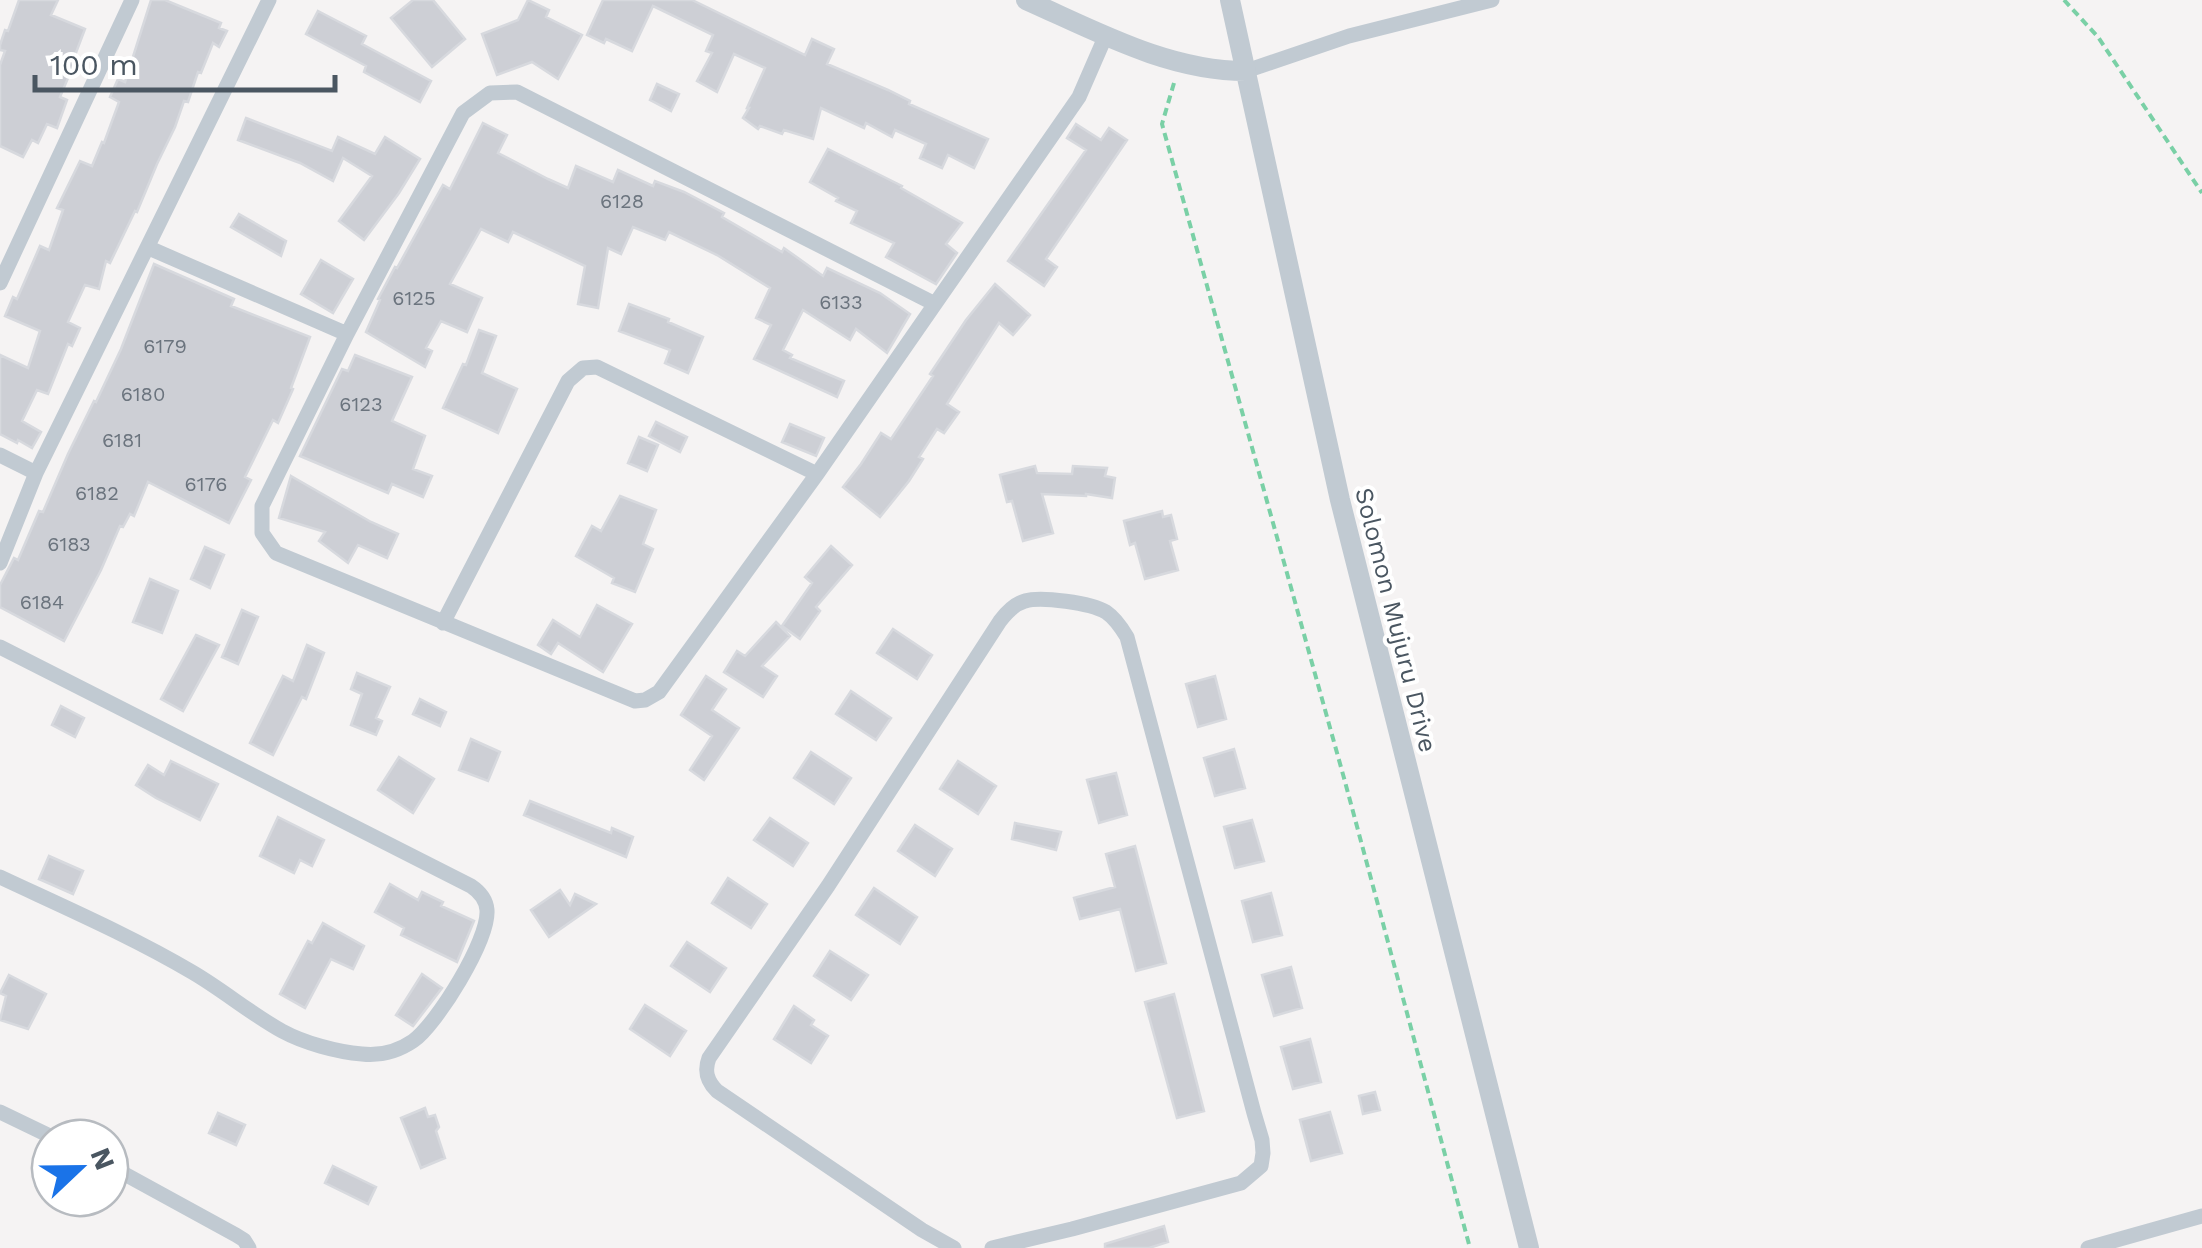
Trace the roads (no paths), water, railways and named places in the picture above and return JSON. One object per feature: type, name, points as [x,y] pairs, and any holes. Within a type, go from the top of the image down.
[{"type":"street","points":[[0,283],[132,0]]},
{"type":"street","points":[[0,563],[36,473],[269,0]]},
{"type":"street","points":[[1026,0],[1180,64],[1221,72],[1246,72],[1349,36],[1492,0]]},
{"type":"street","name":"Solomon Mujuru Drive","points":[[1230,0],[1340,500],[1529,1248]]},
{"type":"street","points":[[936,304],[517,92],[490,93],[463,113],[347,334],[262,506],[262,532],[276,553],[635,701],[660,692],[817,474],[936,304],[1079,97],[1106,36]]},
{"type":"street","points":[[149,248],[347,334]]},
{"type":"street","points":[[443,623],[568,382],[583,368],[597,367],[817,474]]},
{"type":"street","points":[[0,455],[36,473]]},
{"type":"street","points":[[954,1248],[717,1091],[710,1084],[706,1067],[708,1058],[828,886],[1006,612],[1025,601],[1036,600],[1090,606],[1120,624],[1126,637],[1263,1153],[1256,1172],[1231,1187],[992,1248]]},
{"type":"street","points":[[0,647],[471,886],[484,900],[486,917],[461,979],[427,1030],[392,1052],[362,1054],[284,1032],[190,970],[0,877]]},
{"type":"street","points":[[0,1112],[30,1126]]},
{"type":"street","points":[[130,1177],[236,1235],[249,1248]]},
{"type":"street","points":[[2088,1248],[2202,1216]]},
{"type":"street","points":[[2159,1229],[2165,1248]]},
{"type":"street","points":[[1072,1230],[1076,1248]]}]
